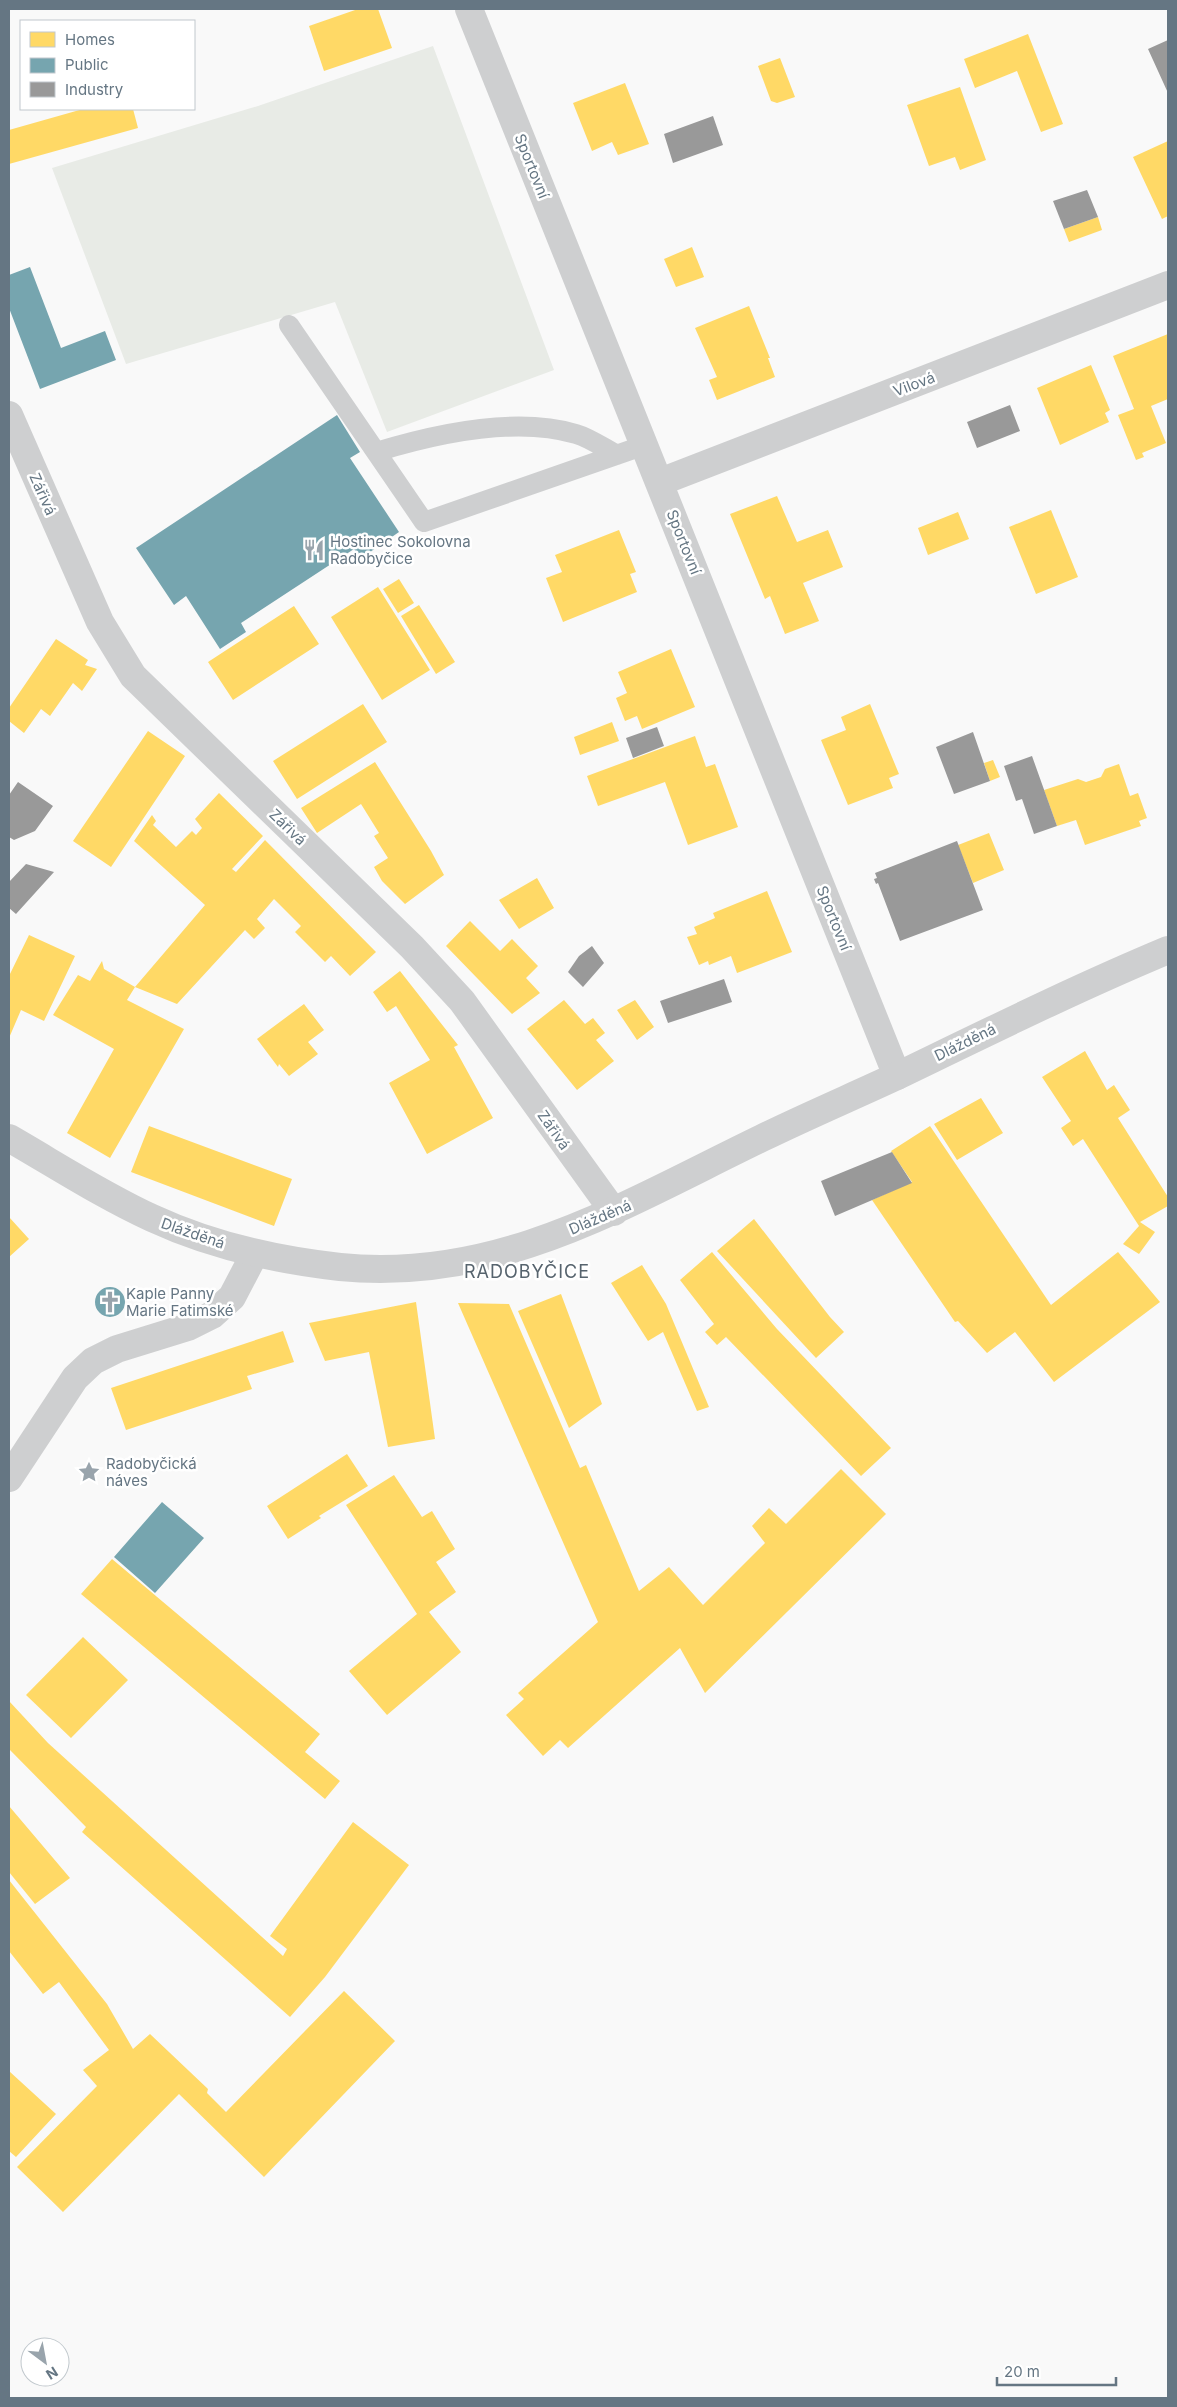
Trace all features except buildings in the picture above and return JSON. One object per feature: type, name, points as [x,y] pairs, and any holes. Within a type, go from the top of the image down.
[{"type":"street","name":"Sportovní","points":[[469,9],[897,1076]]},
{"type":"street","name":"Vilová","points":[[660,482],[1168,286]]},
{"type":"street","name":"Zářivá","points":[[9,415],[100,622],[133,676],[412,947],[462,1001],[614,1212]]},
{"type":"street","name":"Dlážděná","points":[[9,1138],[98,1190],[153,1219],[208,1240],[255,1253],[340,1267],[430,1266],[470,1260],[531,1245],[614,1212],[763,1138],[897,1076],[1021,1015],[1168,950]]},
{"type":"street","points":[[9,1478],[75,1378],[92,1361],[117,1349],[188,1327],[212,1315],[232,1297],[255,1253]]},
{"type":"lane","points":[[289,325],[424,522],[645,445]]},
{"type":"lane","points":[[376,452],[412,441],[482,429],[540,428],[577,434],[617,455]]},
{"type":"shaded area","points":[[433,46],[554,370],[387,432],[335,302],[126,364],[52,168],[258,106]]},
{"type":"place","name":"Hostinec Sokolovna Radobyčice","points":[[314,550]]},
{"type":"place","name":"Kaple Panny Marie Fatimské","points":[[110,1302]]},
{"type":"place","name":"Radobyčická náves","points":[[89,1472]]},
{"type":"district","name":"RADOBYČICE","points":[[527,1271]]}]
